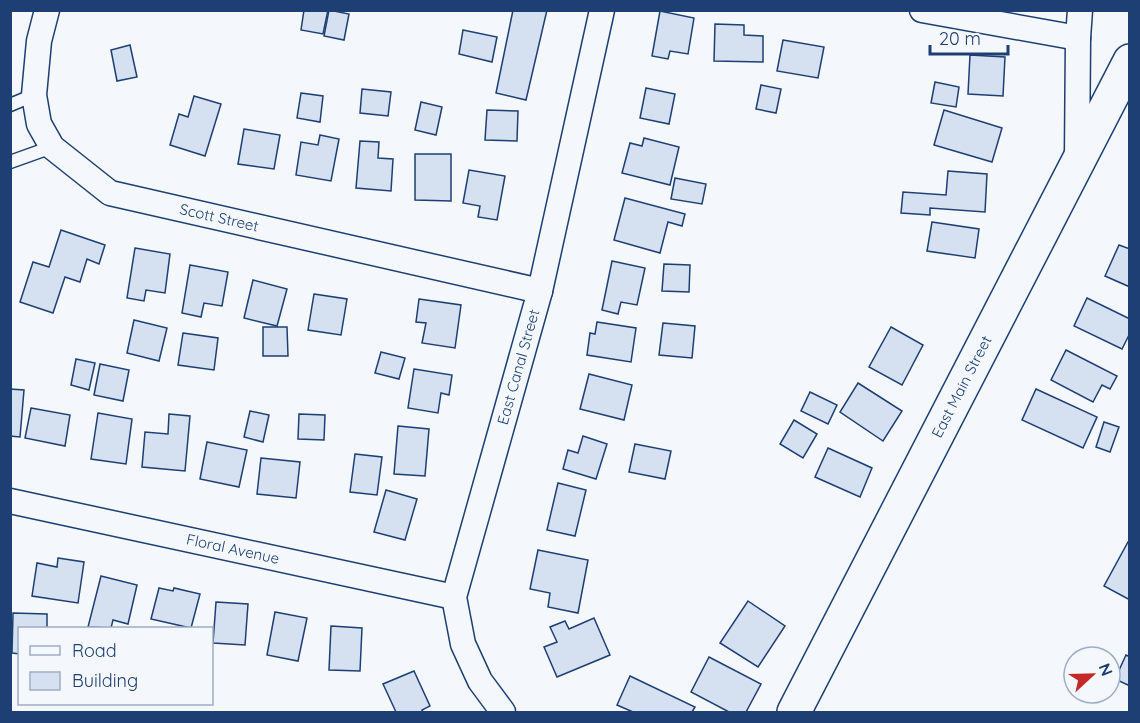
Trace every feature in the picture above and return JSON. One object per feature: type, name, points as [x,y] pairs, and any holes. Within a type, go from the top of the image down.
[{"type":"main road","name":"East Main Street","points":[[794,712],[1077,159],[1130,61]]},
{"type":"street","name":"Scott Street","points":[[47,10],[39,40],[34,95],[39,124],[52,147],[110,193],[540,291]]},
{"type":"street","name":"East Canal Street","points":[[503,712],[480,681],[463,644],[454,597],[540,291],[602,10]]},
{"type":"street","points":[[922,10],[1078,38]]},
{"type":"street","points":[[1077,159],[1080,10]]},
{"type":"street","name":"Floral Avenue","points":[[10,501],[454,597]]},
{"type":"lane","points":[[10,105],[34,95]]},
{"type":"lane","points":[[10,162],[52,147]]},
{"type":"building","points":[[304,10],[328,10],[323,34],[301,30]]},
{"type":"building","points":[[329,10],[349,14],[344,40],[324,36]]},
{"type":"building","points":[[513,10],[547,10],[526,100],[496,93]]},
{"type":"building","points":[[660,11],[694,18],[688,54],[670,51],[668,59],[652,56]]},
{"type":"building","points":[[715,24],[744,25],[744,35],[763,36],[763,62],[714,61]]},
{"type":"building","points":[[463,30],[497,37],[492,62],[459,54]]},
{"type":"building","points":[[783,40],[824,47],[818,78],[777,71]]},
{"type":"building","points":[[130,45],[137,77],[117,81],[111,50]]},
{"type":"building","points":[[970,55],[1005,57],[1003,96],[968,94]]},
{"type":"building","points":[[935,82],[959,87],[956,107],[931,103]]},
{"type":"building","points":[[761,85],[781,89],[776,113],[756,109]]},
{"type":"building","points":[[646,88],[675,94],[669,124],[640,118]]},
{"type":"building","points":[[362,89],[391,92],[388,116],[360,113]]},
{"type":"building","points":[[301,93],[323,96],[320,122],[297,118]]},
{"type":"building","points":[[194,96],[221,104],[205,156],[170,145],[179,114],[188,117]]},
{"type":"building","points":[[421,102],[442,107],[436,135],[415,130]]},
{"type":"building","points":[[487,110],[518,111],[517,141],[485,140]]},
{"type":"building","points":[[944,110],[1002,128],[992,162],[934,145]]},
{"type":"building","points":[[244,129],[280,135],[274,169],[238,164]]},
{"type":"building","points":[[320,135],[339,139],[331,181],[296,175],[301,142],[318,145]]},
{"type":"building","points":[[644,138],[679,147],[670,185],[622,173],[630,143],[642,146]]},
{"type":"building","points":[[360,141],[379,142],[378,158],[393,159],[391,191],[356,188]]},
{"type":"building","points":[[415,154],[451,154],[451,201],[415,200]]},
{"type":"building","points":[[469,170],[505,176],[497,220],[478,217],[480,206],[463,203]]},
{"type":"building","points":[[948,171],[987,174],[985,212],[930,208],[930,215],[901,213],[903,192],[946,195]]},
{"type":"building","points":[[675,178],[706,184],[702,204],[671,199]]},
{"type":"building","points":[[625,198],[685,214],[682,226],[668,222],[660,253],[614,240]]},
{"type":"building","points":[[932,222],[979,229],[975,258],[927,251]]},
{"type":"building","points":[[61,230],[105,245],[99,264],[87,259],[80,282],[65,277],[53,313],[20,302],[33,262],[49,267]]},
{"type":"building","points":[[1119,245],[1130,249],[1130,287],[1105,276]]},
{"type":"building","points":[[135,248],[170,254],[165,293],[146,290],[144,301],[127,298]]},
{"type":"building","points":[[612,261],[645,268],[637,305],[621,302],[618,314],[602,310]]},
{"type":"building","points":[[664,264],[690,265],[689,292],[662,291]]},
{"type":"building","points":[[190,265],[228,272],[222,306],[204,303],[201,317],[182,313]]},
{"type":"building","points":[[253,280],[287,289],[277,326],[244,318]]},
{"type":"building","points":[[314,294],[347,299],[341,335],[308,330]]},
{"type":"building","points":[[1087,298],[1130,319],[1130,333],[1122,349],[1074,326]]},
{"type":"building","points":[[419,299],[461,305],[455,348],[422,343],[426,323],[416,322]]},
{"type":"building","points":[[134,320],[167,328],[159,361],[127,353]]},
{"type":"building","points":[[597,322],[636,328],[631,362],[587,355],[590,333],[595,334]]},
{"type":"building","points":[[663,323],[695,326],[692,358],[659,355]]},
{"type":"building","points":[[263,327],[287,327],[288,356],[263,356]]},
{"type":"building","points":[[891,327],[923,345],[902,385],[869,367]]},
{"type":"building","points":[[183,333],[218,338],[214,370],[178,365]]},
{"type":"building","points":[[1066,350],[1117,376],[1110,389],[1102,385],[1093,402],[1051,380]]},
{"type":"building","points":[[381,352],[405,358],[399,379],[375,373]]},
{"type":"building","points":[[76,359],[95,363],[89,390],[71,385]]},
{"type":"building","points":[[100,364],[129,370],[123,401],[94,395]]},
{"type":"building","points":[[414,369],[452,375],[449,395],[441,393],[438,413],[408,408]]},
{"type":"building","points":[[589,374],[632,385],[624,420],[580,409]]},
{"type":"building","points":[[858,383],[902,411],[883,441],[840,412]]},
{"type":"building","points":[[10,389],[24,390],[20,437],[10,436]]},
{"type":"building","points":[[1036,389],[1097,417],[1083,448],[1022,420]]},
{"type":"building","points":[[810,392],[837,405],[828,424],[801,411]]},
{"type":"building","points":[[31,408],[70,415],[65,446],[25,438]]},
{"type":"building","points":[[250,411],[269,415],[263,442],[244,437]]},
{"type":"building","points":[[98,413],[132,419],[126,464],[91,459]]},
{"type":"building","points":[[169,414],[190,416],[185,471],[142,467],[145,432],[168,434]]},
{"type":"building","points":[[299,414],[325,415],[324,440],[298,439]]},
{"type":"building","points":[[794,420],[817,434],[803,458],[780,444]]},
{"type":"building","points":[[1104,422],[1119,427],[1110,452],[1096,447]]},
{"type":"building","points":[[398,426],[429,429],[425,476],[394,474]]},
{"type":"building","points":[[583,436],[607,444],[596,479],[563,469],[568,450],[578,453]]},
{"type":"building","points":[[207,442],[247,450],[239,487],[200,479]]},
{"type":"building","points":[[635,444],[671,451],[665,479],[629,472]]},
{"type":"building","points":[[828,448],[872,468],[860,497],[815,477]]},
{"type":"building","points":[[355,454],[382,457],[377,495],[350,492]]},
{"type":"building","points":[[261,458],[300,462],[296,498],[257,494]]},
{"type":"building","points":[[558,483],[586,490],[575,536],[547,530]]},
{"type":"building","points":[[386,490],[417,499],[405,540],[374,532]]},
{"type":"building","points":[[1130,542],[1130,600],[1104,586]]},
{"type":"building","points":[[538,550],[588,560],[578,613],[548,607],[550,593],[530,589]]},
{"type":"building","points":[[58,558],[84,562],[78,603],[32,596],[37,563],[57,567]]},
{"type":"building","points":[[101,576],[137,585],[128,624],[113,620],[111,627],[88,627]]},
{"type":"building","points":[[159,588],[173,591],[174,588],[200,594],[191,627],[151,619]]},
{"type":"building","points":[[748,601],[785,626],[758,667],[720,643]]},
{"type":"building","points":[[216,602],[248,604],[245,645],[213,643]]},
{"type":"building","points":[[275,612],[307,618],[298,661],[267,655]]},
{"type":"building","points":[[13,613],[47,614],[47,627],[18,627],[18,654],[12,653]]},
{"type":"building","points":[[594,618],[610,655],[557,677],[544,647],[557,642],[550,627],[565,621],[569,629]]},
{"type":"building","points":[[331,626],[362,628],[360,671],[329,670]]},
{"type":"building","points":[[1126,655],[1130,657],[1130,686],[1122,682],[1122,664]]},
{"type":"building","points":[[709,657],[761,684],[746,712],[729,712],[691,692]]},
{"type":"building","points":[[414,671],[430,706],[422,710],[423,712],[396,712],[383,684]]},
{"type":"building","points":[[630,676],[695,707],[692,712],[633,712],[617,705]]}]
